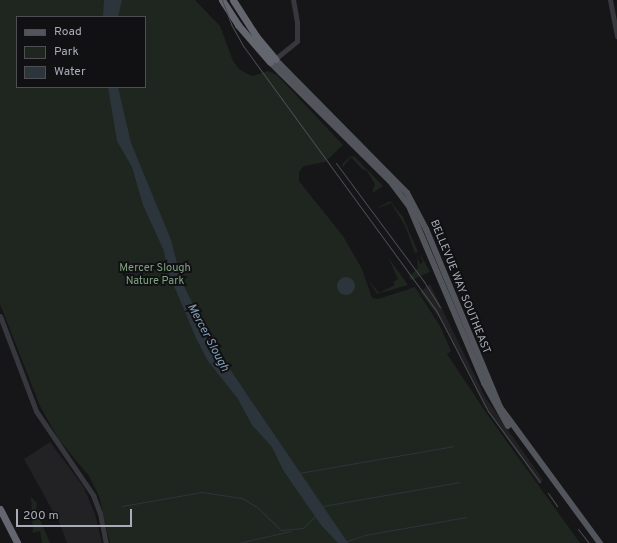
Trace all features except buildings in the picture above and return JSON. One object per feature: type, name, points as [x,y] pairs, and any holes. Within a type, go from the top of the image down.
[{"type":"highway","points":[[234,0],[244,18],[273,61]]},
{"type":"highway","points":[[223,2],[273,61]]},
{"type":"highway","points":[[0,509],[17,543]]},
{"type":"main road","name":"BELLEVUE WAY SOUTHEAST","points":[[273,61],[298,82],[355,142],[410,206],[484,383],[500,416],[595,543]]},
{"type":"main road","name":"BELLEVUE WAY SOUTHEAST","points":[[273,61],[355,142],[395,179],[411,200],[500,407],[600,543]]},
{"type":"main road","points":[[438,275],[449,287]]},
{"type":"street","points":[[273,61],[297,41],[297,22],[293,0]]},
{"type":"street","points":[[610,0],[617,36]]},
{"type":"street","points":[[0,316],[36,411],[93,495],[106,543]]},
{"type":"shaded area","points":[[430,284],[485,397],[543,480],[539,484],[484,406],[444,325],[420,292]]},
{"type":"shaded area","points":[[50,442],[83,486],[95,514],[102,543],[67,543],[60,524],[24,459]]},
{"type":"green space","name":"Mercer Slough Nature Park","points":[[0,0],[195,0],[220,26],[233,61],[240,70],[252,76],[268,71],[277,75],[343,145],[325,162],[304,166],[299,172],[299,181],[343,236],[362,269],[372,298],[378,299],[415,287],[440,326],[451,351],[447,354],[487,414],[580,543],[110,543],[99,496],[89,476],[59,440],[40,406],[0,304]]},
{"type":"green space","points":[[351,156],[355,157],[383,186],[372,193],[375,184],[367,171],[362,169],[351,157],[343,167],[342,164]]},
{"type":"green space","points":[[390,201],[403,217],[418,252],[415,253],[405,226],[391,203],[374,210]]},
{"type":"green space","points":[[417,255],[420,264],[423,262],[420,255],[430,272],[411,280],[409,277],[418,268]]},
{"type":"green space","points":[[388,257],[408,285],[377,294],[368,279],[379,293],[395,285],[393,282],[398,279]]},
{"type":"green space","points":[[31,497],[37,503],[36,510],[50,543],[42,543],[40,531],[33,533]]},
{"type":"water","points":[[104,0],[122,0],[118,16],[103,16]]},
{"type":"water","name":"Mercer Slough","points":[[108,88],[118,88],[131,143],[171,240],[182,282],[212,343],[348,543],[338,543],[321,525],[283,470],[272,447],[252,425],[238,399],[208,361],[196,338],[167,269],[164,251],[143,205],[132,167],[117,141]]},
{"type":"water","points":[[346,277],[352,280],[355,286],[352,292],[346,295],[340,292],[337,286],[340,280]]},
{"type":"waterway","points":[[299,473],[453,446]]},
{"type":"waterway","points":[[323,506],[460,482]]},
{"type":"waterway","points":[[122,506],[202,492],[242,498],[257,507],[281,530],[303,528],[316,515]]},
{"type":"waterway","points":[[347,541],[365,535],[466,517]]},
{"type":"waterway","points":[[238,543],[291,531]]},
{"type":"tram line","points":[[222,0],[231,24],[244,47],[436,310],[488,411],[540,482]]},
{"type":"tram line","points":[[336,163],[423,280],[440,307]]},
{"type":"tram line","points":[[548,493],[557,506]]},
{"type":"tram line","points":[[578,529],[589,543]]}]
